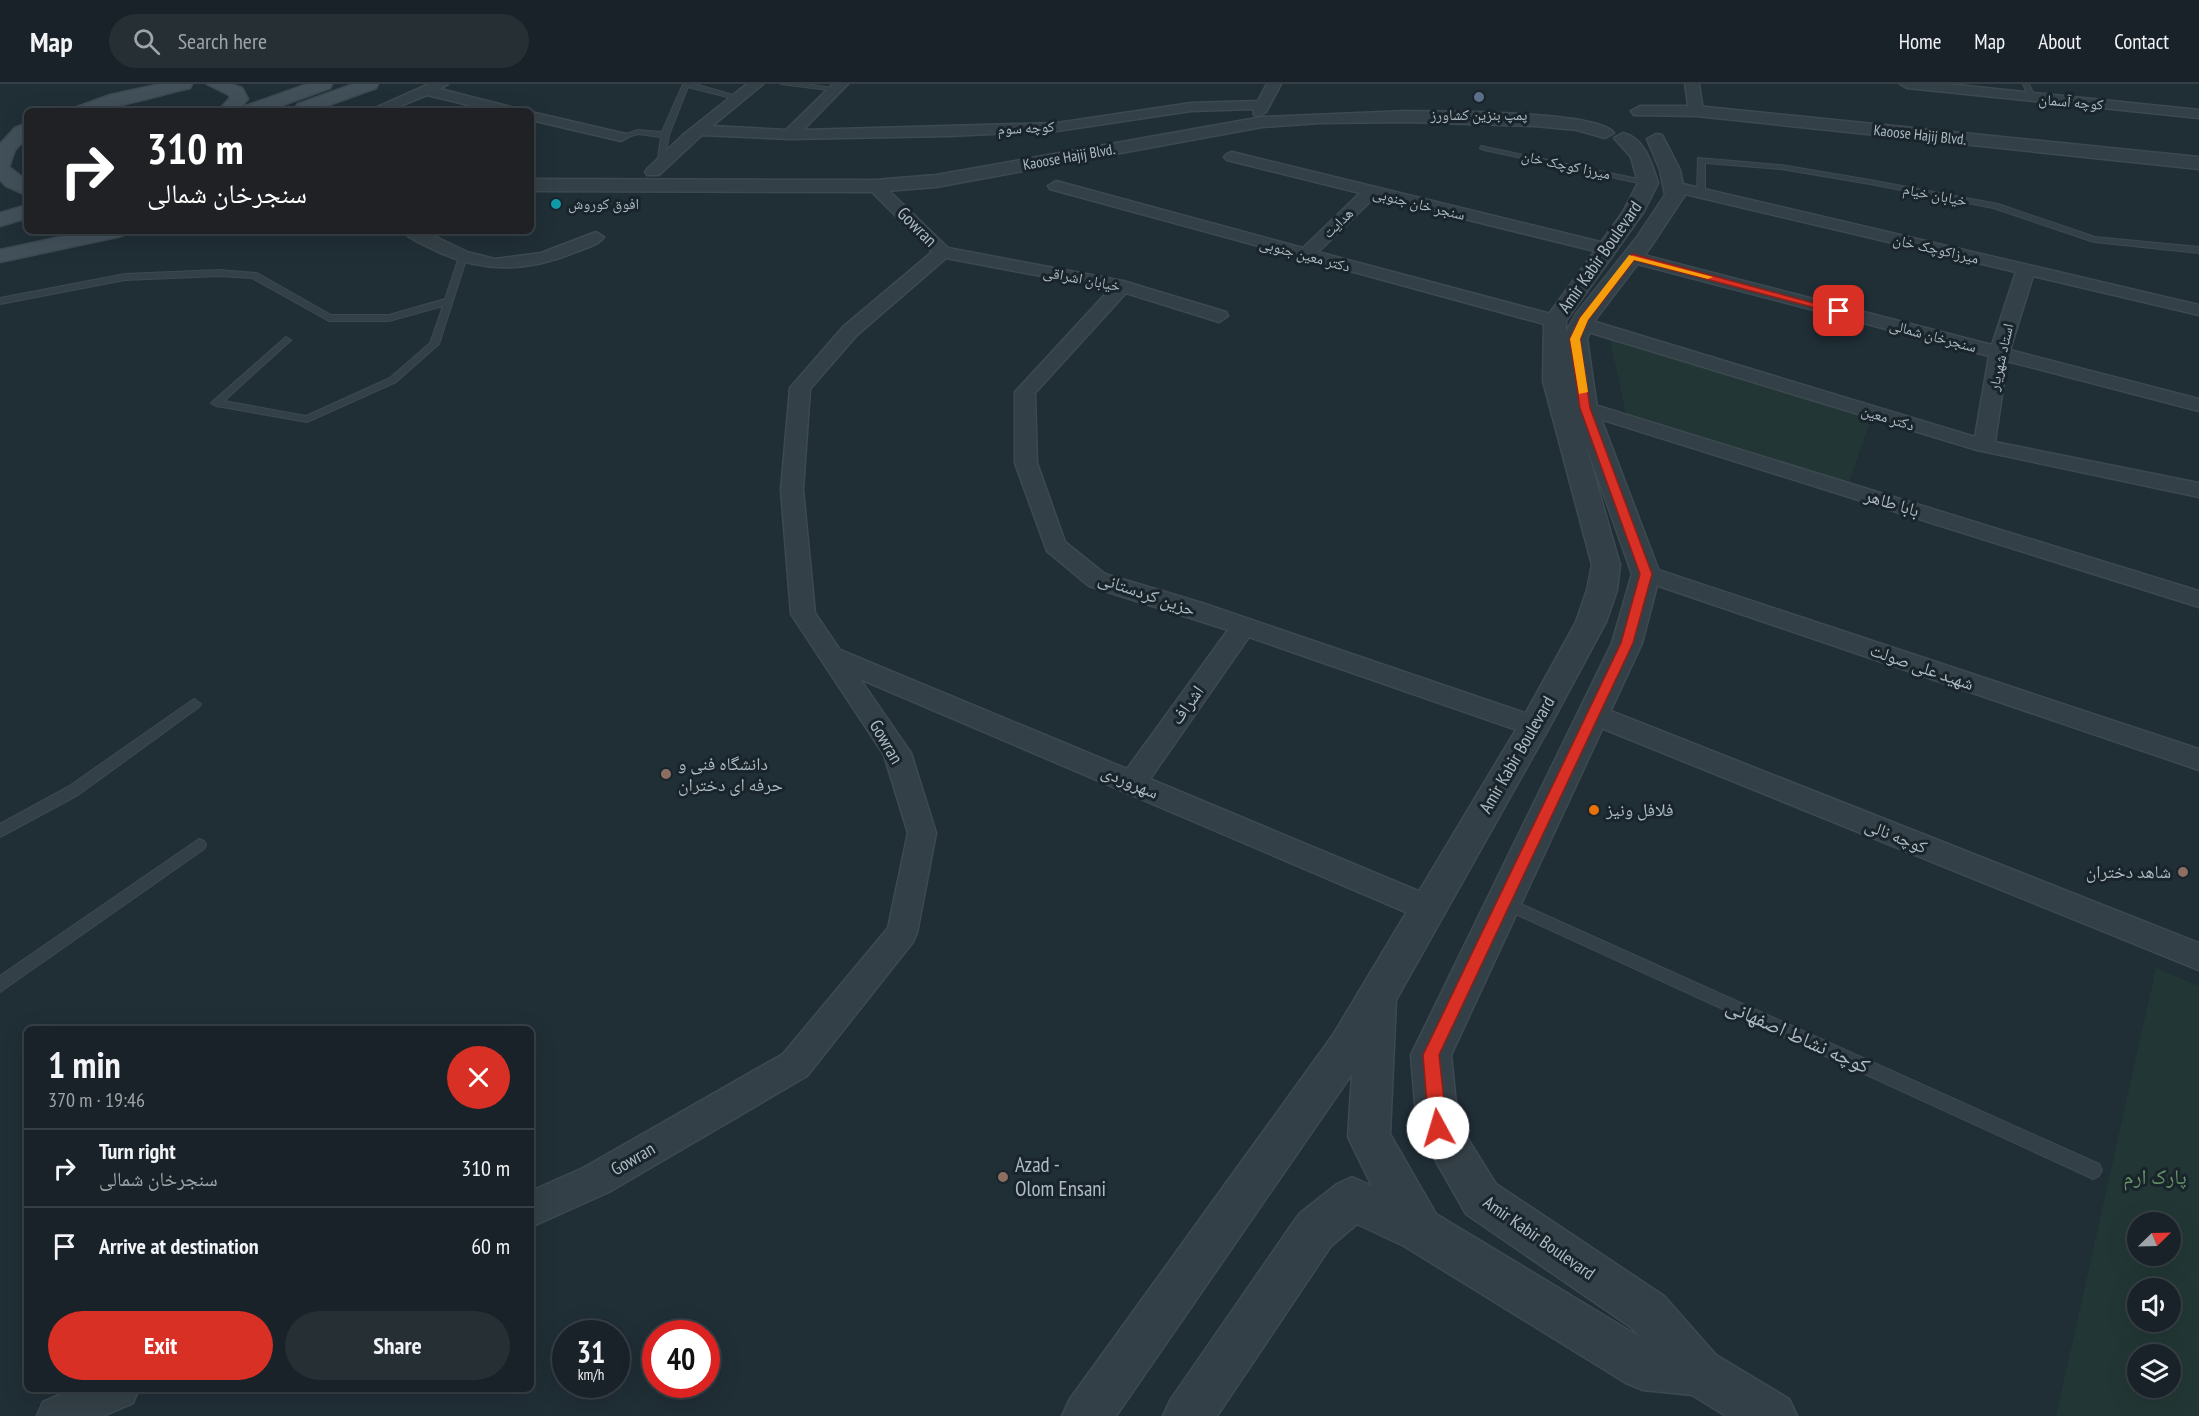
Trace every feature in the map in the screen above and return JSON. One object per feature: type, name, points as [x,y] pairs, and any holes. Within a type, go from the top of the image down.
[{"type":"main road","points":[[76,108],[87,98],[138,84]]},
{"type":"main road","points":[[79,108],[184,84]]},
{"type":"main road","points":[[215,84],[236,92],[239,99],[230,108]]},
{"type":"main road","points":[[257,108],[324,84]]},
{"type":"main road","points":[[307,108],[377,86]]},
{"type":"main road","points":[[340,108],[377,86]]},
{"type":"main road","points":[[24,130],[15,136],[1,156],[0,168],[13,182],[24,188]]},
{"type":"main road","points":[[2,200],[24,191]]},
{"type":"main road","points":[[0,220],[24,212]]},
{"type":"main road","points":[[0,256],[103,234]]},
{"type":"street","points":[[382,108],[442,84]]},
{"type":"street","points":[[657,167],[756,84]]},
{"type":"street","points":[[1260,113],[1261,84]]},
{"type":"street","points":[[1260,113],[1274,84]]},
{"type":"street","points":[[1692,84],[1695,111]]},
{"type":"street","name":"کوچه آسمان","points":[[1907,84],[2034,99],[2199,114]]},
{"type":"street","points":[[790,135],[839,86]]},
{"type":"street","points":[[425,90],[498,108]]},
{"type":"street","name":"کوچه سوم","points":[[694,134],[790,135],[1057,127],[1191,107],[1260,113]]},
{"type":"street","name":"Kaoose Hajij Blvd.","points":[[534,185],[958,177],[1260,113],[1350,108],[1594,111]]},
{"type":"street","name":"Amir Kabir Boulevard","points":[[1087,1416],[1347,1048],[1534,726],[1591,622],[1602,590],[1606,565],[1555,381],[1568,323],[1619,253],[1633,213],[1674,188],[1640,156],[1637,127],[1591,120],[1594,111]]},
{"type":"street","name":"Kaoose Hajij Blvd.","points":[[1637,127],[1695,111],[2199,163]]},
{"type":"street","name":"Kaoose Hajij Blvd.","points":[[1260,113],[1317,117],[1449,117],[1637,127],[1716,125],[1794,130],[2199,174]]},
{"type":"street","points":[[534,117],[621,138]]},
{"type":"street","name":"سنجر خان جنوبی","points":[[1232,157],[1619,253]]},
{"type":"street","name":"Kaoose Hajij Blvd.","points":[[534,173],[657,167],[875,178]]},
{"type":"street","name":"Gowran","points":[[534,1208],[596,1180],[795,1065],[902,933],[922,834],[897,753],[803,614],[792,490],[800,388],[850,331],[942,252],[875,178]]},
{"type":"street","name":"دکتر معین جنوبی","points":[[1056,186],[1305,255],[1568,323]]},
{"type":"street","name":"میرزاکوچک خان","points":[[1674,188],[2199,310]]},
{"type":"street","name":"هدایت","points":[[1305,255],[1371,192]]},
{"type":"street","points":[[417,234],[463,257],[495,263],[537,260],[565,252],[596,237]]},
{"type":"street","name":"خیابان اشراقی","points":[[942,252],[1123,286],[1220,316]]},
{"type":"street","name":"سنجرخان شمالی","points":[[1619,253],[2199,405]]},
{"type":"street","name":"استاد شهریار","points":[[1984,446],[1999,353],[2026,270]]},
{"type":"street","name":"حزین کردستانی","points":[[1123,286],[1025,392],[1026,463],[1055,546],[1097,580],[1534,726]]},
{"type":"street","name":"Amir Kabir Boulevard","points":[[1568,323],[1575,339],[1585,408],[1646,574],[1627,643],[1431,1055],[1438,1128],[1481,1199],[1648,1312],[1699,1372]]},
{"type":"street","name":"دکتر معین","points":[[1568,323],[1984,446],[2199,490]]},
{"type":"street","name":"بابا طاهر","points":[[1585,408],[2199,599]]},
{"type":"street","points":[[1606,565],[1646,574]]},
{"type":"street","name":"شهید علی صولت","points":[[1646,574],[2199,760]]},
{"type":"street","name":"اشراف","points":[[1132,783],[1243,627]]},
{"type":"street","name":"سهروردی","points":[[831,656],[1429,909]]},
{"type":"street","name":"کوچه نالی","points":[[1593,714],[2199,957]]},
{"type":"street","points":[[1377,997],[1369,1137],[1420,1230]]},
{"type":"street","points":[[1188,1416],[1315,1230],[1352,1199],[1420,1230],[1643,1366],[1699,1372],[1772,1416]]},
{"type":"street","points":[[57,1416],[112,1392]]},
{"type":"lane","points":[[657,167],[665,135],[687,84],[739,98]]},
{"type":"lane","points":[[784,84],[839,86]]},
{"type":"lane","points":[[2026,84],[2034,99]]},
{"type":"lane","points":[[621,138],[638,132],[665,135]]},
{"type":"lane","name":"میرزا کوچک خان","points":[[1484,148],[1674,188]]},
{"type":"lane","name":"خیابان خیام","points":[[1674,188],[1701,160],[1781,167],[1995,206],[2094,239],[2199,250]]},
{"type":"lane","points":[[286,340],[216,403],[307,419],[393,381],[434,344],[463,257]]},
{"type":"lane","points":[[0,302],[125,277],[219,273],[254,275],[329,318],[389,318],[449,301]]},
{"type":"lane","points":[[0,831],[73,791],[194,704]]},
{"type":"lane","points":[[0,985],[199,845]]},
{"type":"lane","name":"کوچه نشاط اصفهانی","points":[[1503,902],[2093,1170]]},
{"type":"green space","points":[[1609,336],[1872,416],[1845,494],[1628,423]]},
{"type":"green space","name":"پارک ارم","points":[[2156,968],[2199,986],[2199,1416],[2056,1416]]},
{"type":"slow traffic","points":[[1583,392],[1575,339],[1584,320],[1632,257],[1708,277]]},
{"type":"place","name":"پمپ بنزین کشاورز","points":[[1479,97]]},
{"type":"place","name":"افوق کوروش","points":[[556,204]]},
{"type":"place","name":"دانشگاه فنی و حرفه ای دختران","points":[[666,774]]},
{"type":"place","name":"فلافل ونیز","points":[[1594,810]]},
{"type":"place","name":"شاهد دختران","points":[[2183,872]]},
{"type":"place","name":"Azad - Olom Ensani","points":[[1003,1177]]},
{"type":"route","points":[[1438,1128],[1431,1055],[1627,643],[1646,574],[1638,546],[1585,408],[1575,339],[1584,320],[1632,257],[1839,311]]}]
